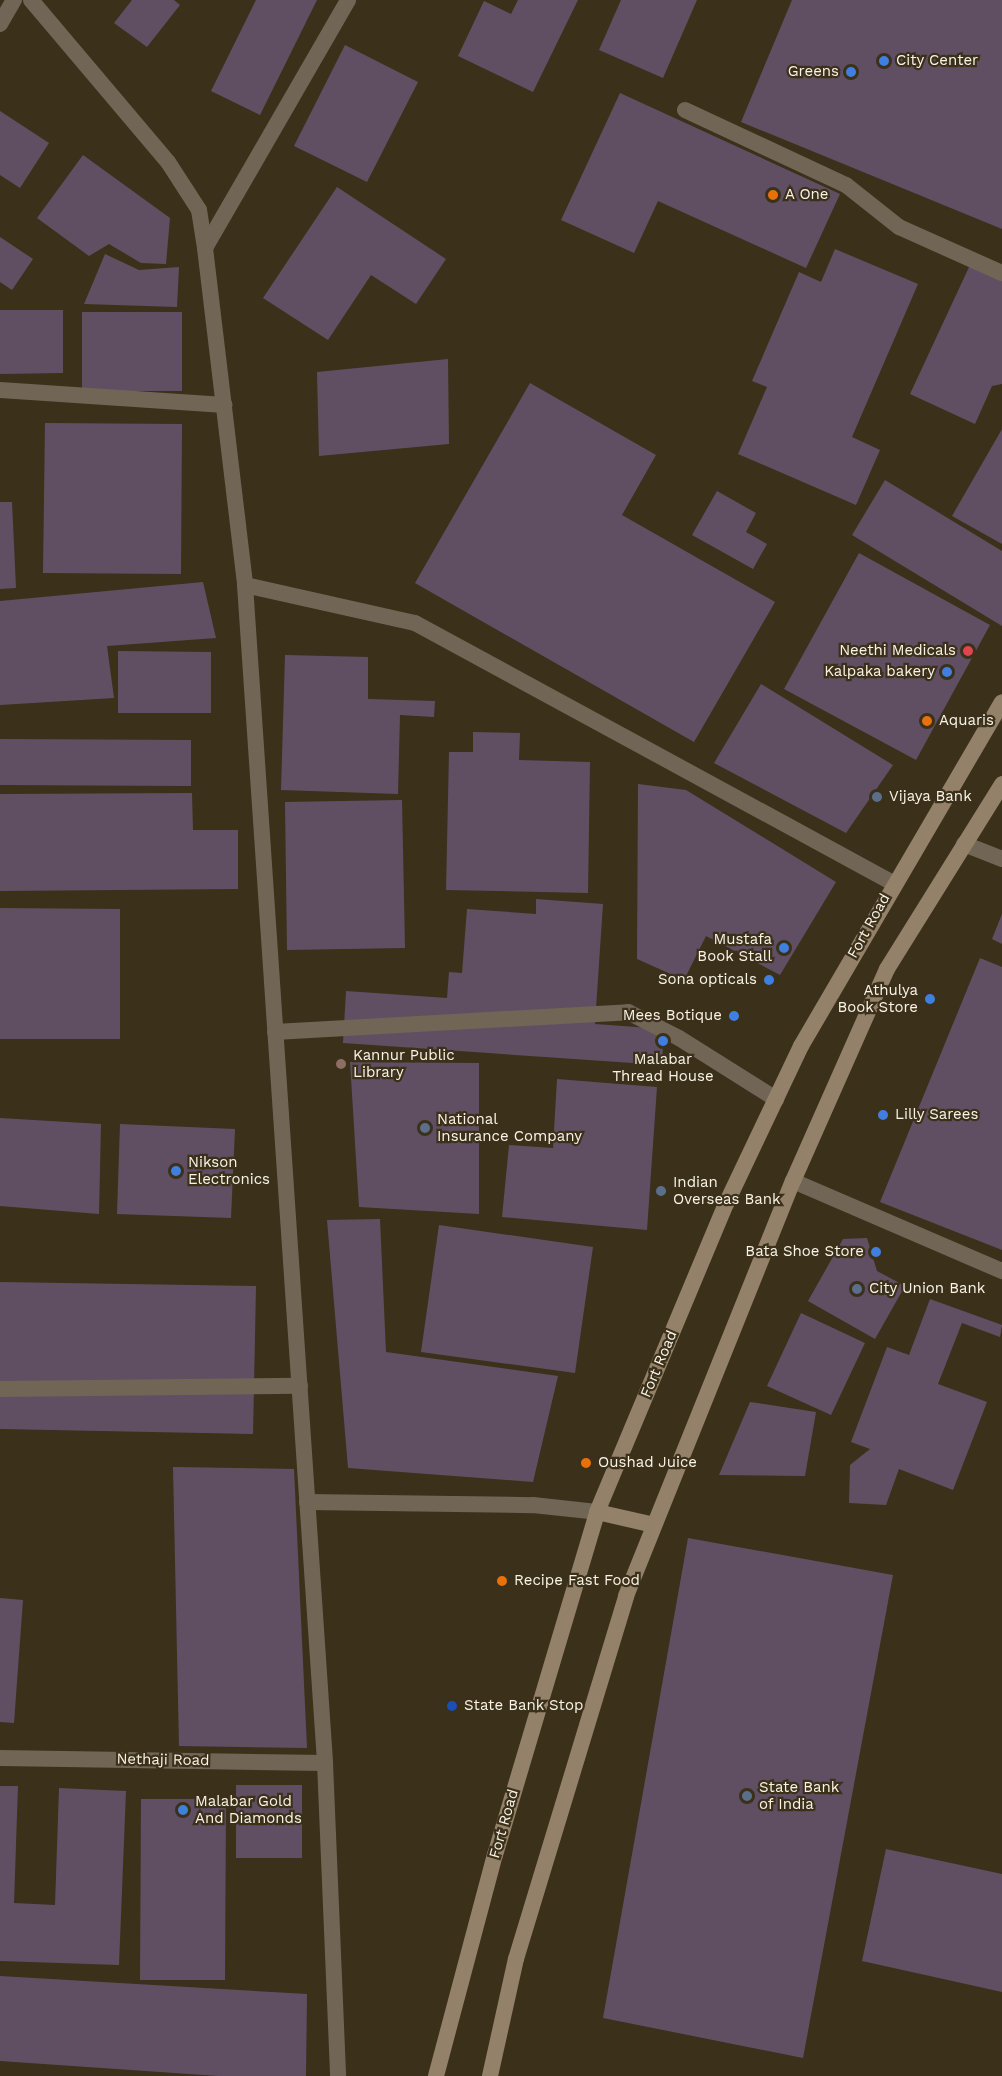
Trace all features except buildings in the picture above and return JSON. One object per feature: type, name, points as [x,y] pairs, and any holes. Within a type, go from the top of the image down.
[{"type":"main road","name":"Fort Road","points":[[436,2076],[495,1855],[597,1512],[726,1204],[801,1046],[893,883],[1002,702]]},
{"type":"main road","points":[[490,2076],[516,1959],[626,1596],[654,1525],[794,1180],[887,969],[1002,784]]},
{"type":"main road","points":[[597,1512],[654,1525]]},
{"type":"street","points":[[0,24],[14,0]]},
{"type":"street","points":[[31,0],[168,162],[199,210],[205,248],[245,585],[325,1763],[338,2076]]},
{"type":"street","points":[[205,248],[348,0]]},
{"type":"street","points":[[685,110],[846,185],[899,227],[1002,273]]},
{"type":"street","points":[[0,390],[224,405]]},
{"type":"street","points":[[245,585],[415,623],[893,883]]},
{"type":"street","points":[[964,844],[1002,860]]},
{"type":"street","points":[[275,1032],[628,1012],[678,1038],[776,1099]]},
{"type":"street","points":[[794,1180],[1002,1271]]},
{"type":"street","points":[[0,1389],[300,1386]]},
{"type":"street","points":[[307,1502],[532,1505],[597,1512]]},
{"type":"street","name":"Nethaji Road","points":[[0,1758],[325,1763]]},
{"type":"place","name":"City Center","points":[[884,61]]},
{"type":"place","name":"Greens","points":[[851,72]]},
{"type":"place","name":"A One","points":[[773,195]]},
{"type":"place","name":"Neethi Medicals","points":[[968,651]]},
{"type":"place","name":"Kalpaka bakery","points":[[947,672]]},
{"type":"place","name":"Aquaris","points":[[927,721]]},
{"type":"place","name":"Vijaya Bank","points":[[877,797]]},
{"type":"place","name":"Mustafa Book Stall","points":[[784,948]]},
{"type":"place","name":"Sona opticals","points":[[769,980]]},
{"type":"place","name":"Athulya Book Store","points":[[930,999]]},
{"type":"place","name":"Mees Botique","points":[[734,1016]]},
{"type":"place","name":"Malabar Thread House","points":[[663,1041]]},
{"type":"place","name":"Kannur Public Library","points":[[341,1064]]},
{"type":"place","name":"Lilly Sarees","points":[[883,1115]]},
{"type":"place","name":"National Insurance Company","points":[[425,1128]]},
{"type":"place","name":"Nikson Electronics","points":[[176,1171]]},
{"type":"place","name":"Indian Overseas Bank","points":[[661,1191]]},
{"type":"place","name":"Bata Shoe Store","points":[[876,1252]]},
{"type":"place","name":"City Union Bank","points":[[857,1289]]},
{"type":"place","name":"Oushad Juice","points":[[586,1463]]},
{"type":"place","name":"Recipe Fast Food","points":[[502,1581]]},
{"type":"place","name":"State Bank Stop","points":[[452,1706]]},
{"type":"place","name":"State Bank of India","points":[[747,1796]]},
{"type":"place","name":"Malabar Gold And Diamonds","points":[[183,1810]]}]
